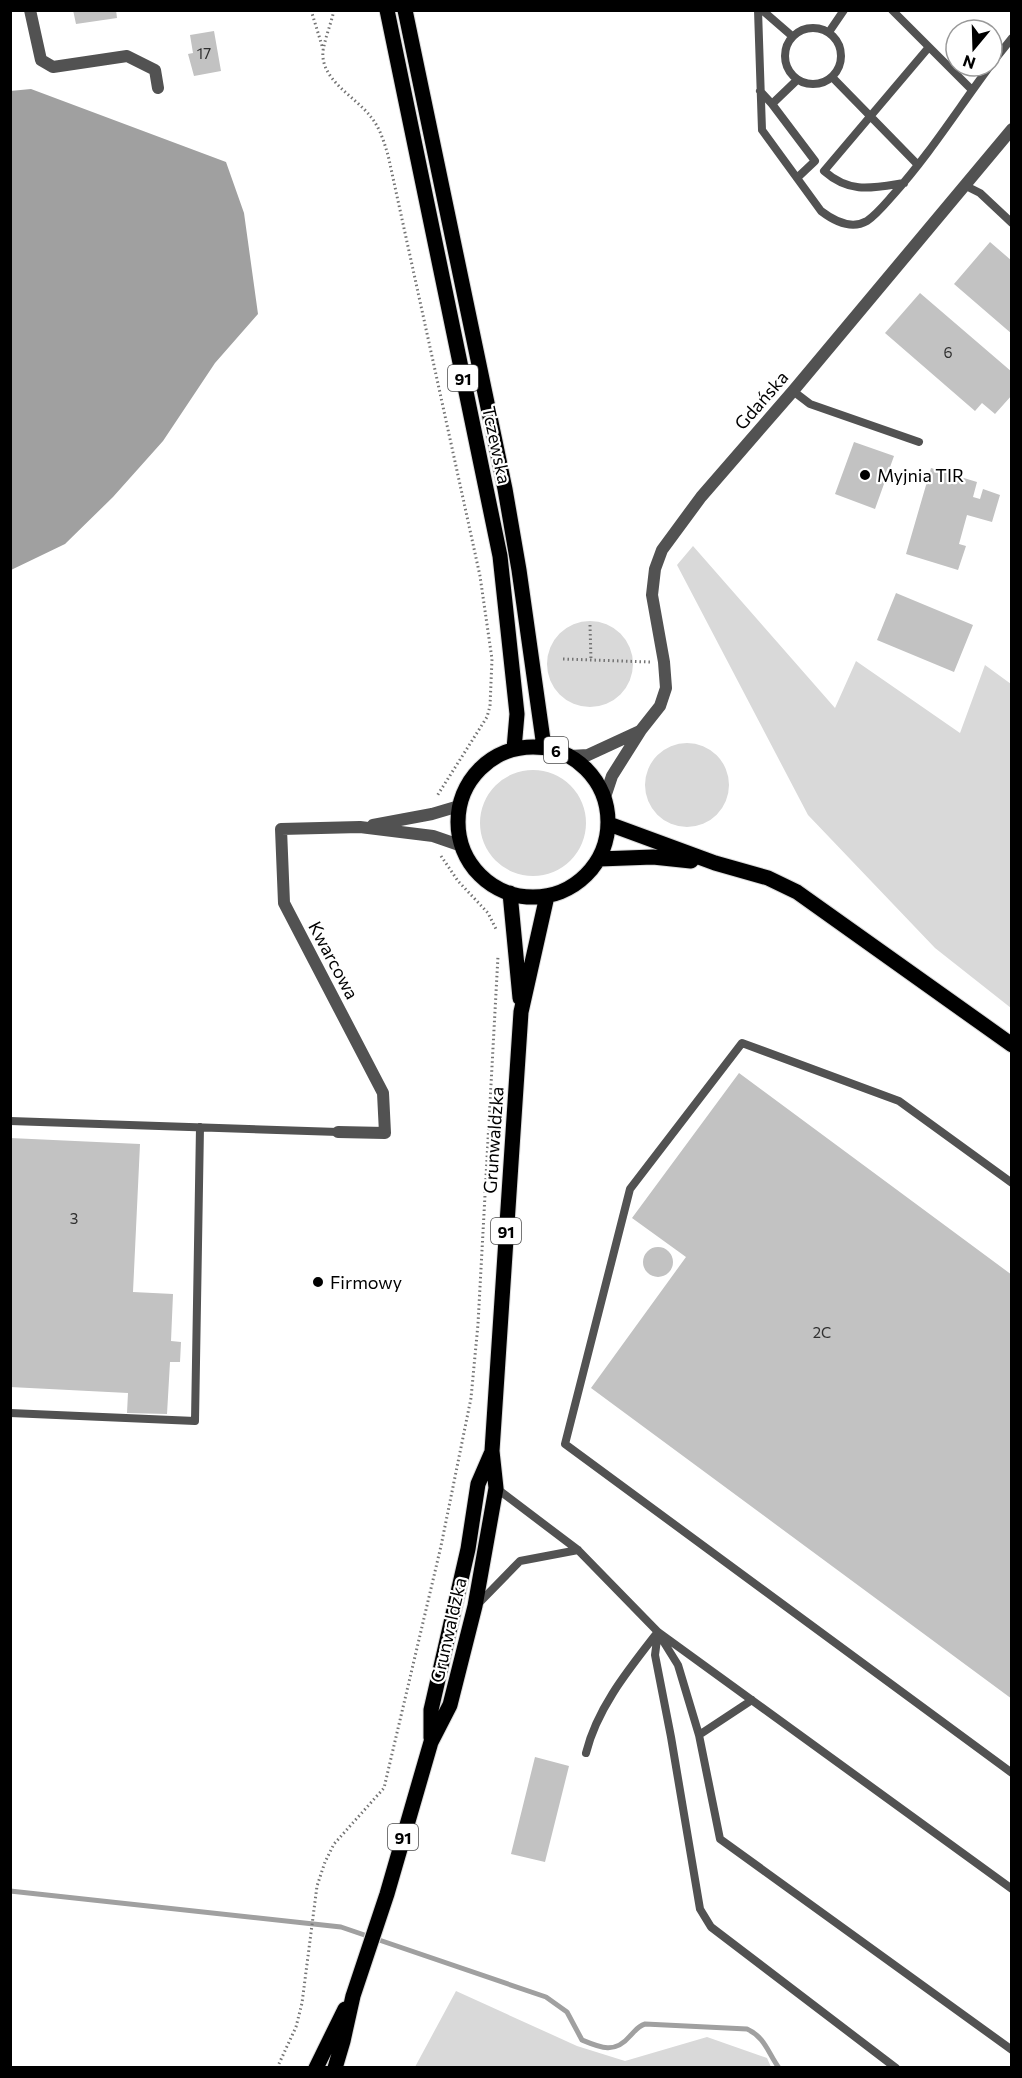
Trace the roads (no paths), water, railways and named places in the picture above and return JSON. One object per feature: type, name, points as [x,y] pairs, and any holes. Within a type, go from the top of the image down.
[{"type":"main road","name":"Tczewska","points":[[387,10],[500,556],[517,714],[514,749]]},
{"type":"main road","name":"Tczewska","points":[[405,10],[505,489],[544,747]]},
{"type":"main road","name":"6","points":[[529,746],[544,747],[570,756],[592,774],[605,798],[609,824],[606,842],[599,859],[585,876],[568,889],[547,896],[528,897],[494,886],[470,862],[462,846],[458,826],[459,806],[466,786],[479,770],[495,757],[514,749],[529,746]]},
{"type":"main road","points":[[609,824],[715,863],[768,878],[814,902],[1011,1045]]},
{"type":"main road","points":[[599,859],[652,857],[715,863]]},
{"type":"main road","name":"Grunwaldzka","points":[[510,893],[521,1012]]},
{"type":"main road","name":"Grunwaldzka","points":[[335,2067],[353,1996],[375,1933],[431,1742],[450,1705],[476,1606],[496,1488],[492,1451],[521,1012],[547,896]]},
{"type":"main road","name":"Grunwaldzka","points":[[431,1742],[431,1710],[468,1549],[478,1484],[492,1451]]},
{"type":"main road","name":"Grunwaldzka","points":[[316,2067],[353,1996]]},
{"type":"street","points":[[30,10],[41,60],[53,67],[127,56],[154,70],[158,88]]},
{"type":"street","name":"Gdańska","points":[[605,798],[612,776],[641,730],[660,706],[666,688],[652,595],[655,569],[662,550],[701,497],[793,391],[1011,129]]},
{"type":"street","name":"Gdańska","points":[[570,756],[588,755],[641,730]]},
{"type":"street","name":"Kwarcowa","points":[[360,827],[432,814],[459,806]]},
{"type":"street","name":"Kwarcowa","points":[[339,1132],[385,1133],[383,1093],[284,903],[281,829],[360,827],[433,836],[462,846]]},
{"type":"lane","points":[[760,10],[792,36]]},
{"type":"lane","points":[[760,10],[762,130],[821,211],[833,221],[849,225],[866,222],[878,211],[918,165],[981,78]]},
{"type":"lane","points":[[829,32],[844,10]]},
{"type":"lane","points":[[892,10],[972,90]]},
{"type":"lane","points":[[809,27],[829,32],[837,41],[841,54],[839,67],[831,77],[821,83],[808,84],[797,80],[788,71],[784,59],[785,46],[792,36],[809,27]]},
{"type":"lane","points":[[824,171],[929,47]]},
{"type":"lane","points":[[831,77],[918,165]]},
{"type":"lane","points":[[772,104],[797,80]]},
{"type":"lane","points":[[760,91],[815,161],[834,181],[851,188],[904,183]]},
{"type":"lane","points":[[797,178],[815,161]]},
{"type":"lane","points":[[964,185],[980,193],[1011,223]]},
{"type":"lane","points":[[793,391],[810,404],[918,442]]},
{"type":"lane","points":[[1011,1183],[899,1101],[742,1043],[630,1189],[565,1444],[1011,1773]]},
{"type":"lane","points":[[10,1121],[339,1132]]},
{"type":"lane","points":[[10,1413],[195,1421],[200,1127]]},
{"type":"lane","points":[[496,1488],[578,1550],[658,1632],[1011,1889]]},
{"type":"lane","points":[[476,1606],[520,1561],[578,1550]]},
{"type":"lane","points":[[658,1632],[678,1665],[699,1735],[720,1839],[1011,2050]]},
{"type":"lane","points":[[586,1753],[594,1727],[624,1676],[658,1632]]},
{"type":"lane","points":[[658,1632],[655,1655],[703,1917],[711,1926],[896,2067]]},
{"type":"lane","points":[[699,1735],[752,1700]]},
{"type":"waterway","points":[[10,1891],[341,1927],[546,1997],[567,2012],[582,2040],[595,2045],[608,2048],[619,2045],[638,2027],[645,2024],[747,2029],[758,2036],[779,2068]]},
{"type":"place","name":"Myjnia TIR","points":[[865,475]]},
{"type":"place","name":"Firmowy","points":[[318,1282]]}]
